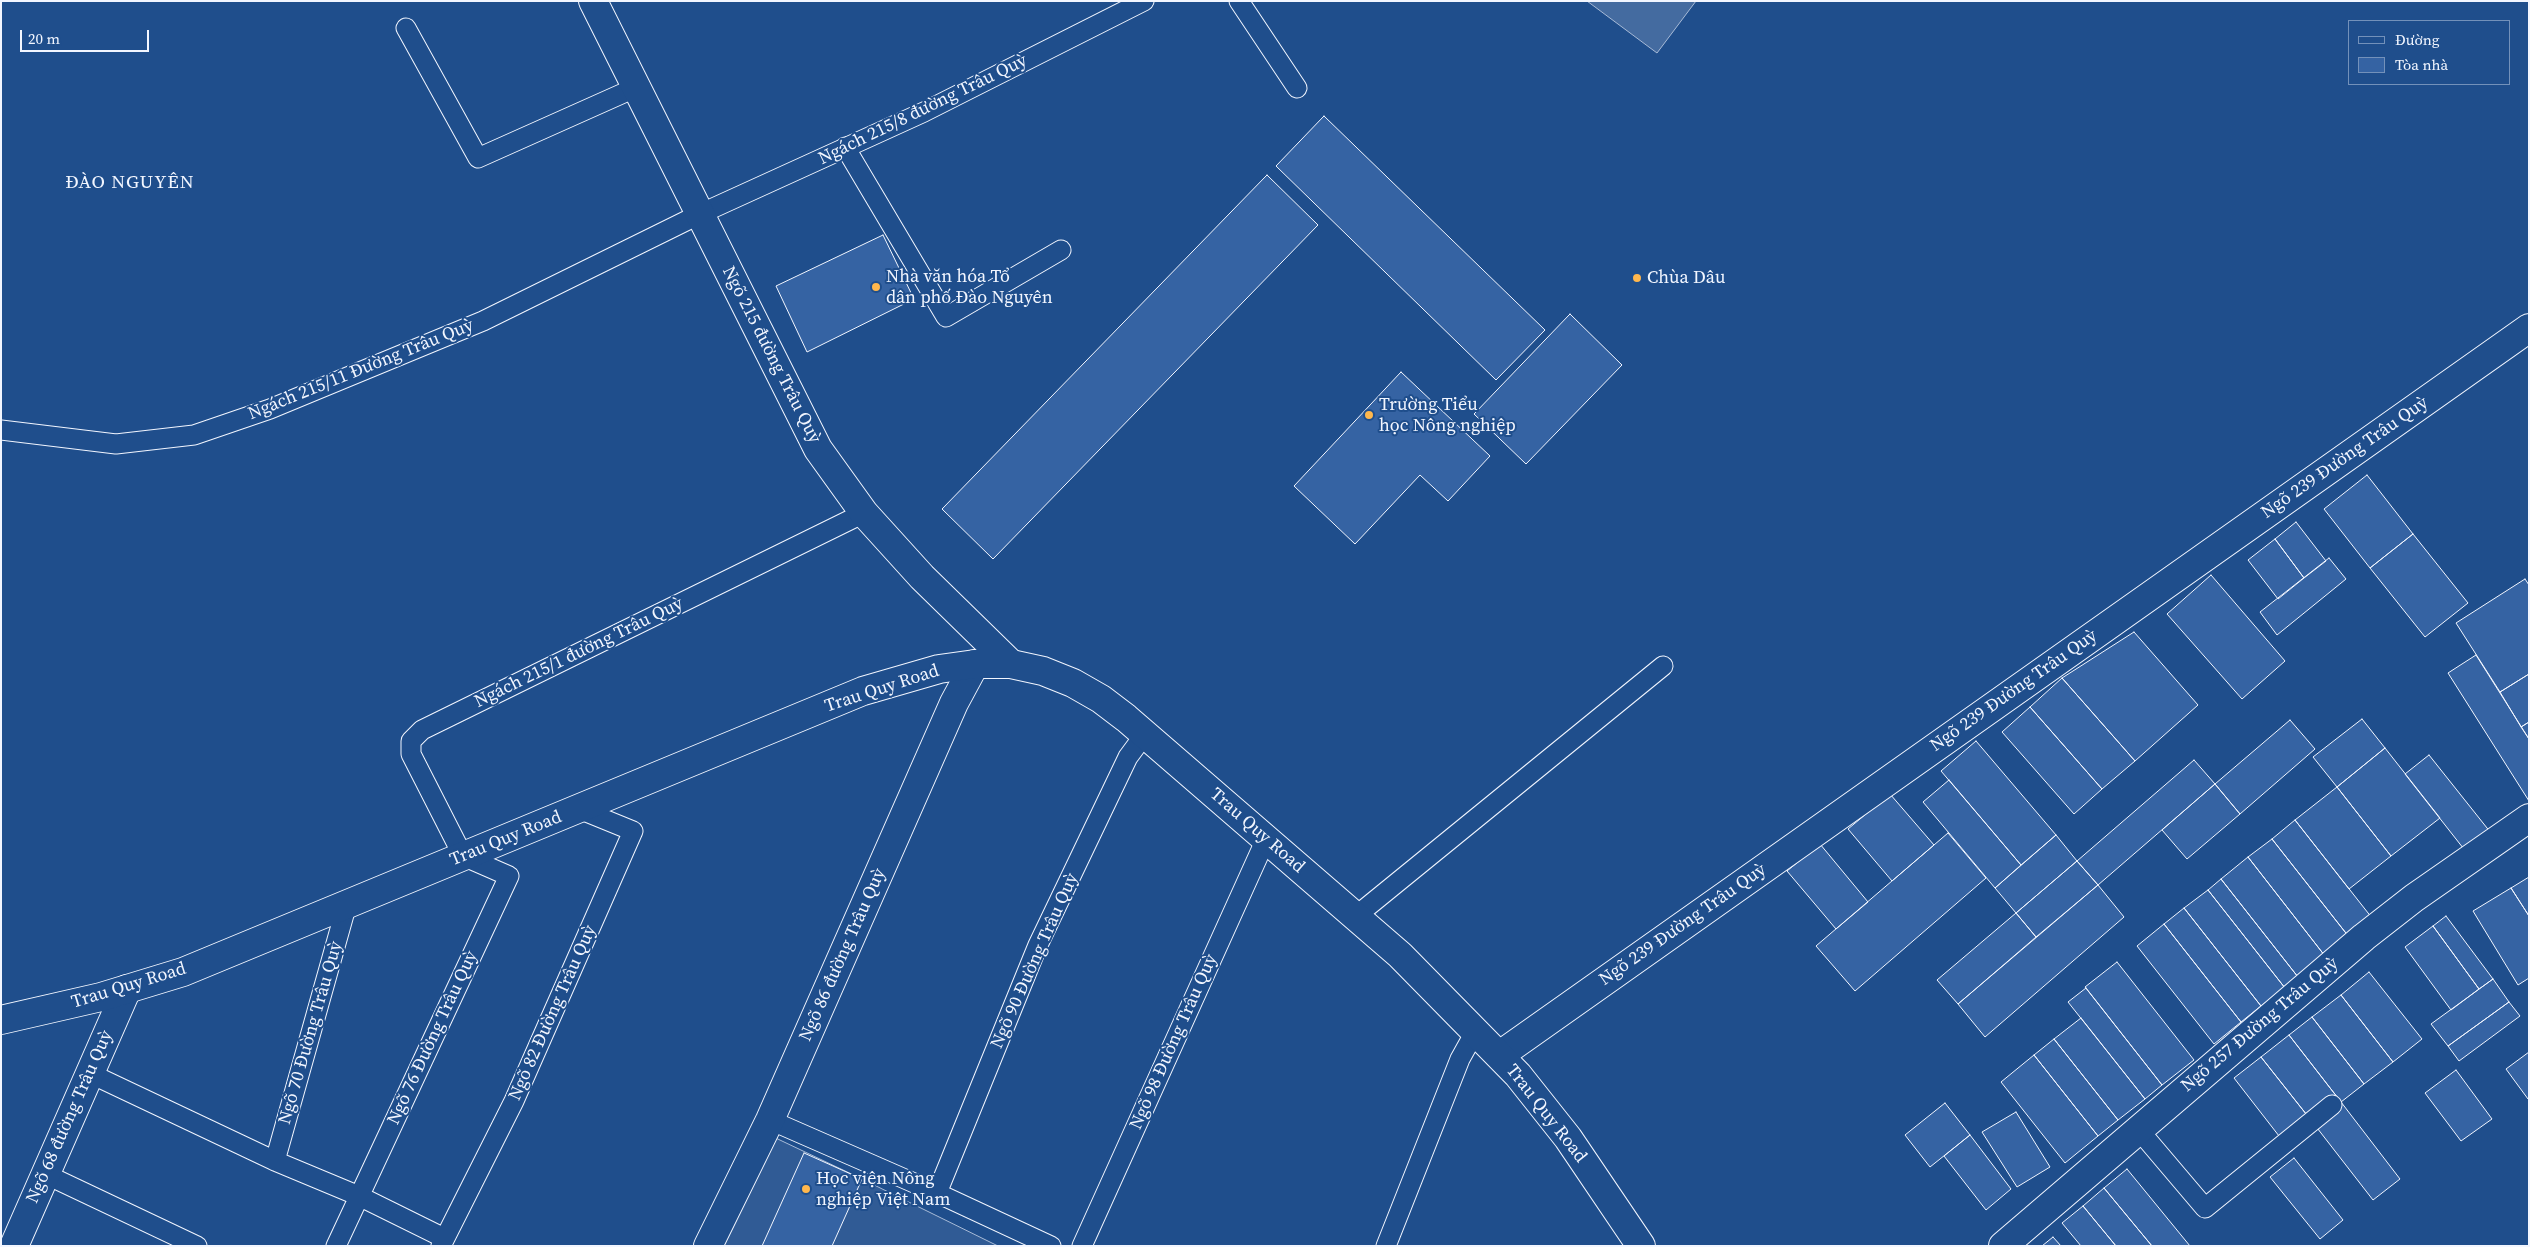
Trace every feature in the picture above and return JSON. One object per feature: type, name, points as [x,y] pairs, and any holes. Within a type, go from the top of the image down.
[{"type":"street","name":"Ngõ 215 đường Trâu Quỳ","points":[[593,1],[818,449],[864,513],[922,576],[1012,664]]},
{"type":"street","name":"Ngõ 239 Đường Trâu Quỳ","points":[[1500,1056],[2529,328]]},
{"type":"street","name":"Trau Quy Road","points":[[1,1020],[100,997],[183,972],[863,691],[939,668],[975,664],[1012,664],[1044,671],[1073,683],[1101,699],[1145,734],[1400,955],[1500,1056],[1568,1138],[1642,1246]]},
{"type":"street","name":"Ngõ 86 đường Trâu Quỳ","points":[[708,1246],[770,1120],[954,704],[975,664]]},
{"type":"street","name":"Ngõ 257 Đường Trâu Quỳ","points":[[2003,1246],[2364,937],[2414,898],[2529,818]]},
{"type":"street","name":"Ngõ 68 đường Trâu Quỳ","points":[[14,1246],[127,989]]},
{"type":"lane","name":"Ngách 215/8 đường Trâu Quỳ","points":[[700,214],[924,112],[1144,1]]},
{"type":"lane","points":[[1239,1],[1297,88]]},
{"type":"lane","points":[[406,28],[478,158],[637,87]]},
{"type":"lane","points":[[845,148],[946,317],[1061,250]]},
{"type":"lane","name":"Ngách 215/11 Đường Trâu Quỳ","points":[[1,430],[116,444],[194,435],[270,408],[483,321],[700,214]]},
{"type":"lane","name":"Ngách 215/1 đường Trâu Quỳ","points":[[463,856],[411,754],[411,741],[422,730],[864,513]]},
{"type":"lane","points":[[1356,916],[1662,666]]},
{"type":"lane","name":"Ngõ 90 Đường Trâu Quỳ","points":[[937,1193],[1038,945],[1128,757],[1145,734]]},
{"type":"lane","name":"Ngõ 82 Đường Trâu Quỳ","points":[[442,1242],[514,1101],[633,831],[579,809]]},
{"type":"lane","name":"Ngõ 98 Đường Trâu Quỳ","points":[[1082,1246],[1266,839]]},
{"type":"lane","name":"Ngõ 76 Đường Trâu Quỳ","points":[[336,1246],[509,876],[463,856]]},
{"type":"lane","name":"Ngõ 70 Đường Trâu Quỳ","points":[[275,1161],[347,904]]},
{"type":"lane","points":[[1386,1246],[1460,1059],[1475,1032]]},
{"type":"lane","points":[[89,1073],[275,1161],[359,1196],[442,1242]]},
{"type":"lane","points":[[2138,1129],[2205,1208],[2332,1106]]},
{"type":"lane","points":[[770,1120],[937,1193],[1051,1246]]},
{"type":"lane","points":[[45,1174],[197,1246]]},
{"type":"shaded area","points":[[1587,1],[1696,1],[1657,53]]},
{"type":"shaded area","name":"Học viện Nông nghiệp Việt Nam","points":[[763,1132],[862,1179],[998,1246],[710,1246]]},
{"type":"building","points":[[1324,116],[1545,330],[1496,380],[1276,166]]},
{"type":"building","points":[[1267,175],[1318,225],[993,559],[942,509]]},
{"type":"building","points":[[883,235],[914,299],[807,352],[776,286]]},
{"type":"building","points":[[1570,314],[1622,365],[1526,464],[1474,414]]},
{"type":"building","points":[[1401,372],[1490,456],[1448,501],[1420,475],[1355,544],[1294,486]]},
{"type":"building","points":[[2367,475],[2413,534],[2370,568],[2324,509]]},
{"type":"building","points":[[2296,522],[2326,561],[2304,578],[2275,539]]},
{"type":"building","points":[[2413,534],[2468,603],[2425,637],[2370,568]]},
{"type":"building","points":[[2275,539],[2304,578],[2278,599],[2248,560]]},
{"type":"building","points":[[2329,558],[2346,579],[2277,635],[2260,612]]},
{"type":"building","points":[[2211,575],[2285,661],[2242,699],[2167,614]]},
{"type":"building","points":[[2525,579],[2529,585],[2529,674],[2500,692],[2456,623]]},
{"type":"building","points":[[2134,632],[2198,705],[2135,761],[2062,678]]},
{"type":"building","points":[[2476,655],[2529,739],[2529,801],[2448,673]]},
{"type":"building","points":[[2529,674],[2529,722],[2521,727],[2500,692]]},
{"type":"building","points":[[2062,678],[2135,761],[2102,789],[2030,707]]},
{"type":"building","points":[[2030,707],[2102,789],[2074,814],[2002,732]]},
{"type":"building","points":[[2362,719],[2385,748],[2337,787],[2313,757]]},
{"type":"building","points":[[2290,720],[2315,749],[2240,814],[2215,784]]},
{"type":"building","points":[[2529,722],[2529,739],[2521,727]]},
{"type":"building","points":[[1976,741],[2056,835],[2021,865],[1941,771]]},
{"type":"building","points":[[2385,748],[2440,818],[2391,856],[2337,787]]},
{"type":"building","points":[[2429,755],[2491,833],[2467,853],[2405,774]]},
{"type":"building","points":[[2194,760],[2215,784],[2098,885],[2077,861]]},
{"type":"building","points":[[1949,780],[2021,865],[1995,888],[1923,802]]},
{"type":"building","points":[[2215,784],[2240,814],[2187,859],[2162,830]]},
{"type":"building","points":[[2337,787],[2391,856],[2349,889],[2295,820]]},
{"type":"building","points":[[1890,794],[1934,845],[1892,881],[1848,829]]},
{"type":"building","points":[[2295,820],[2372,918],[2349,937],[2272,839]]},
{"type":"building","points":[[1948,833],[1986,878],[1855,991],[1816,946]]},
{"type":"building","points":[[2056,835],[2077,861],[2016,913],[1995,888]]},
{"type":"building","points":[[2272,839],[2349,937],[2325,956],[2248,857]]},
{"type":"building","points":[[1820,844],[1868,902],[1836,929],[1787,871]]},
{"type":"building","points":[[2248,857],[2325,956],[2298,977],[2221,879]]},
{"type":"building","points":[[2077,861],[2098,885],[2036,937],[2016,913]]},
{"type":"building","points":[[2529,877],[2529,916],[2511,888]]},
{"type":"building","points":[[2221,879],[2298,977],[2285,988],[2208,890]]},
{"type":"building","points":[[2098,885],[2124,917],[1985,1037],[1958,1004]]},
{"type":"building","points":[[2511,888],[2529,916],[2529,978],[2518,985],[2473,911]]},
{"type":"building","points":[[2208,890],[2285,988],[2261,1006],[2184,908]]},
{"type":"building","points":[[2184,908],[2261,1006],[2241,1022],[2164,924]]},
{"type":"building","points":[[2016,913],[2036,937],[1958,1004],[1937,980]]},
{"type":"building","points":[[2446,916],[2493,979],[2479,989],[2433,926]]},
{"type":"building","points":[[2164,924],[2241,1022],[2214,1044],[2137,946]]},
{"type":"building","points":[[2433,926],[2479,989],[2451,1010],[2405,947]]},
{"type":"building","points":[[2117,962],[2194,1060],[2162,1085],[2085,987]]},
{"type":"building","points":[[2369,972],[2422,1039],[2393,1062],[2341,995]]},
{"type":"building","points":[[2493,979],[2509,1002],[2448,1046],[2431,1024]]},
{"type":"building","points":[[2086,988],[2162,1085],[2145,1099],[2068,1002]]},
{"type":"building","points":[[2341,995],[2393,1062],[2364,1084],[2312,1017]]},
{"type":"building","points":[[2509,1002],[2520,1016],[2459,1061],[2448,1046]]},
{"type":"building","points":[[2312,1017],[2364,1084],[2341,1102],[2289,1035]]},
{"type":"building","points":[[2081,1018],[2145,1099],[2118,1120],[2054,1039]]},
{"type":"building","points":[[2289,1035],[2341,1102],[2314,1124],[2261,1057]]},
{"type":"building","points":[[2054,1039],[2118,1120],[2098,1136],[2034,1055]]},
{"type":"building","points":[[2529,1052],[2529,1099],[2528,1099],[2506,1069]]},
{"type":"building","points":[[2034,1055],[2098,1136],[2065,1163],[2001,1082]]},
{"type":"building","points":[[2261,1057],[2314,1124],[2286,1145],[2234,1078]]},
{"type":"building","points":[[2456,1070],[2492,1119],[2461,1141],[2425,1093]]},
{"type":"building","points":[[2341,1102],[2400,1179],[2373,1200],[2314,1124]]},
{"type":"building","points":[[1945,1103],[1970,1135],[1930,1167],[1905,1135]]},
{"type":"building","points":[[2016,1112],[2050,1167],[2017,1187],[1982,1132]]},
{"type":"building","points":[[1970,1135],[2011,1189],[1986,1210],[1944,1156]]},
{"type":"building","points":[[804,1153],[862,1179],[832,1246],[762,1246]]},
{"type":"building","points":[[2294,1158],[2343,1220],[2320,1239],[2270,1177]]},
{"type":"building","points":[[2127,1169],[2190,1246],[2152,1246],[2104,1188]]},
{"type":"building","points":[[2104,1188],[2152,1246],[2116,1246],[2083,1206]]},
{"type":"building","points":[[2083,1206],[2116,1246],[2081,1246],[2062,1223]]},
{"type":"building","points":[[2053,1237],[2061,1246],[2042,1246]]},
{"type":"place","name":"Chùa Dâu","points":[[1637,278]]},
{"type":"place","name":"Nhà văn hóa Tổ dân phố Đào Nguyên","points":[[876,287]]},
{"type":"place","name":"Trường Tiểu học Nông nghiệp","points":[[1369,415]]},
{"type":"place","name":"Học viện Nông nghiệp Việt Nam","points":[[806,1189]]},
{"type":"district","name":"ĐÀO NGUYÊN","points":[[130,183]]}]
